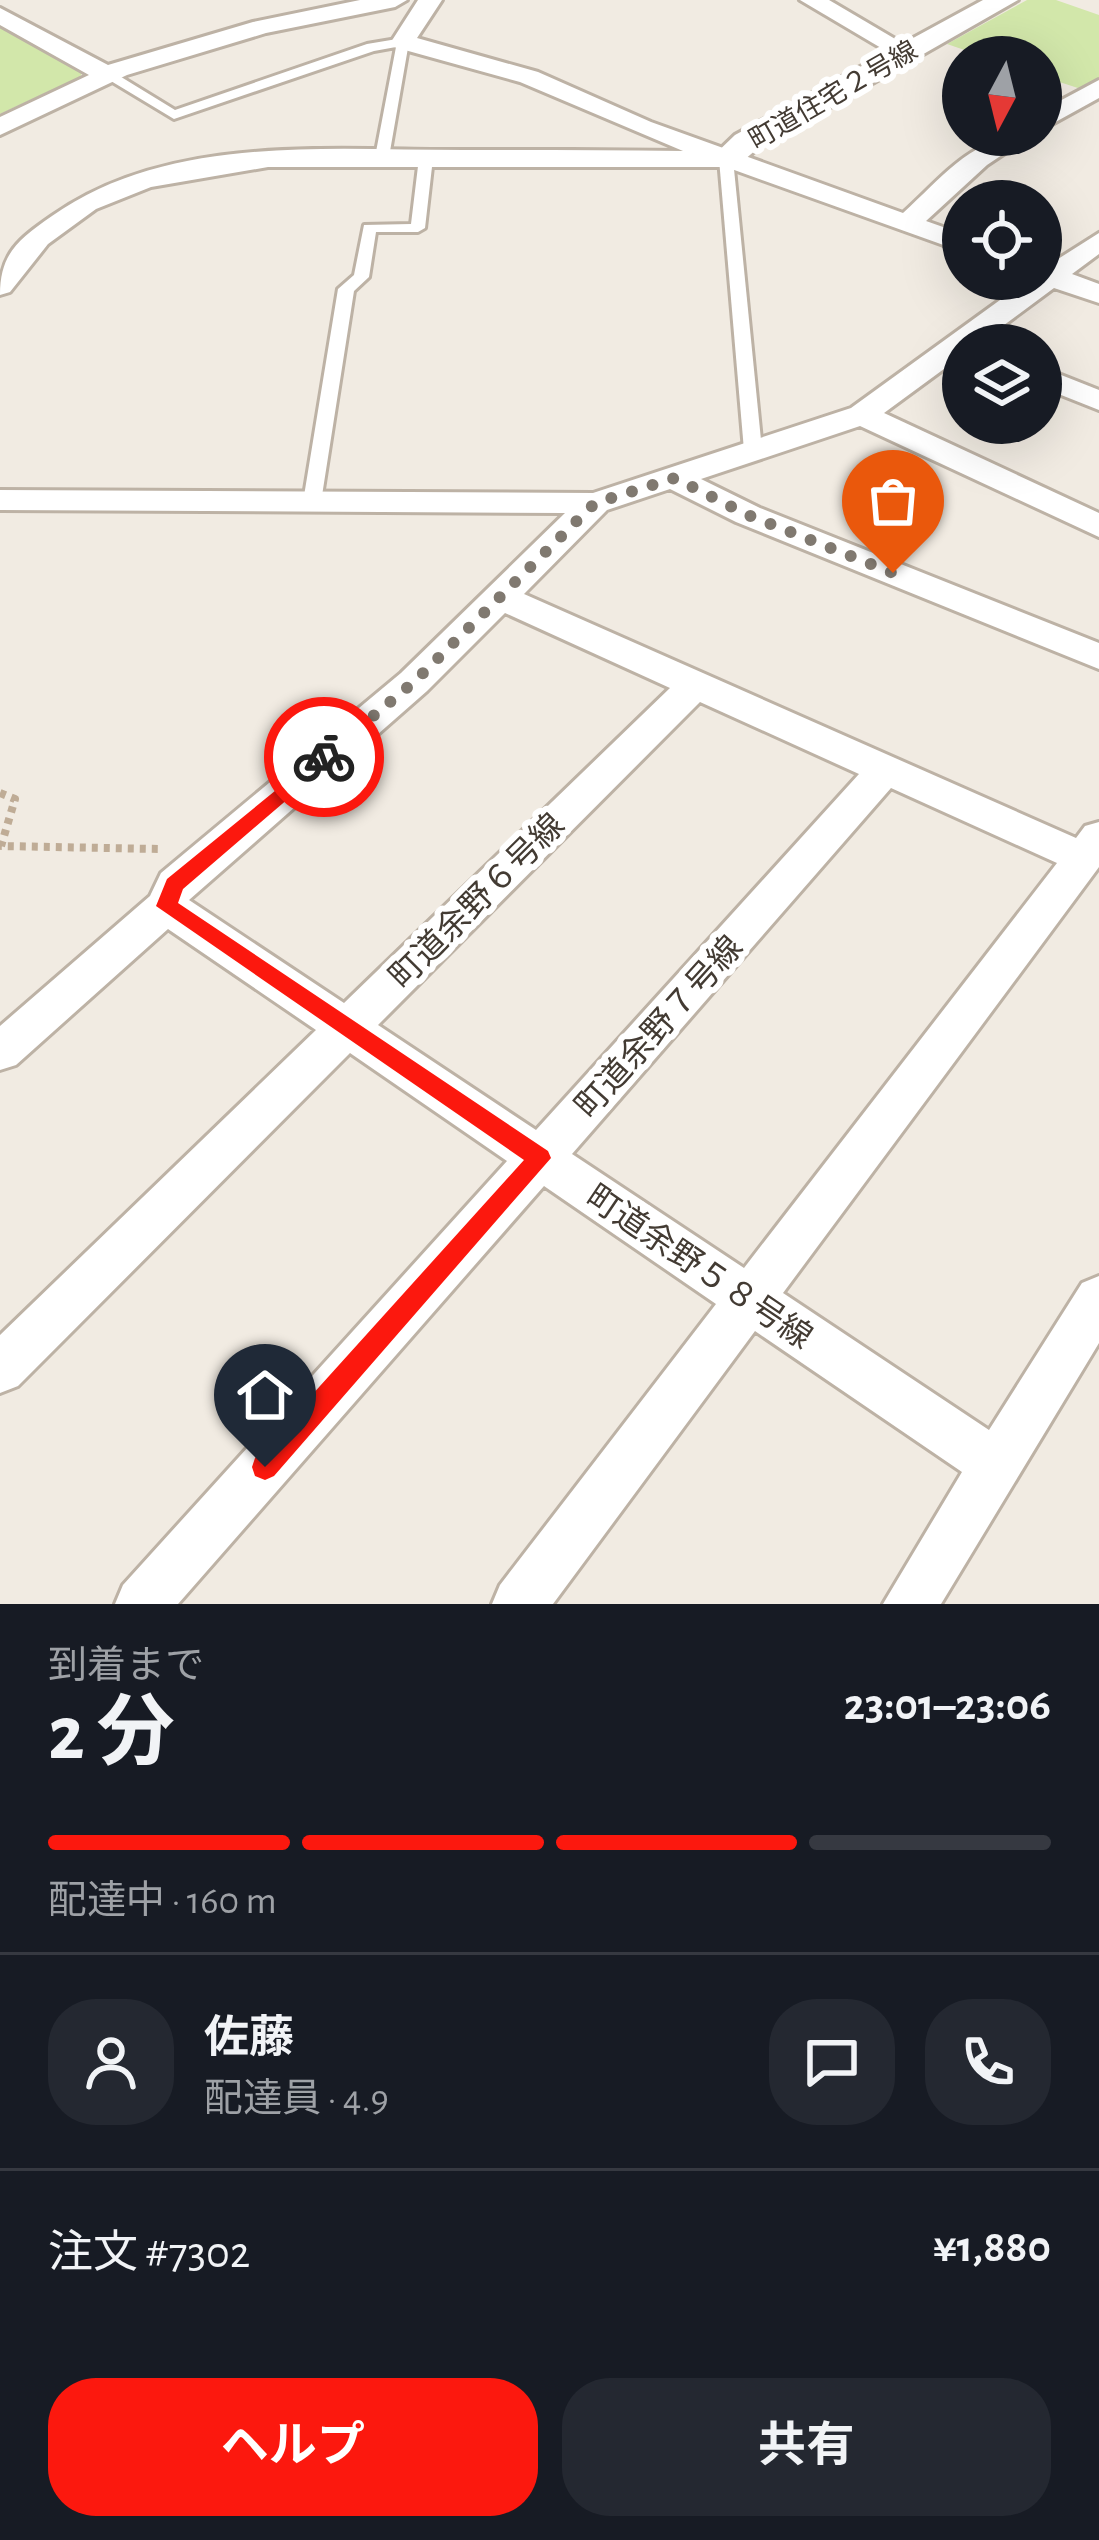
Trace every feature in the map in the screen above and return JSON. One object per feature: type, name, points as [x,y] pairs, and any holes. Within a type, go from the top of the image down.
[{"type":"street","points":[[0,127],[108,74],[254,21],[394,0]]},
{"type":"street","points":[[430,0],[403,42],[529,77],[726,159],[942,236]]},
{"type":"street","points":[[812,0],[907,52]]},
{"type":"street","name":"町道住宅２号線","points":[[726,159],[746,142],[1004,0]]},
{"type":"street","points":[[0,14],[108,74]]},
{"type":"street","points":[[1062,109],[1099,87]]},
{"type":"street","points":[[908,224],[985,156]]},
{"type":"street","points":[[0,286],[27,249],[54,227],[121,190],[156,177],[237,160],[726,159]]},
{"type":"street","points":[[1062,263],[1099,241]]},
{"type":"street","points":[[1062,281],[1099,294]]},
{"type":"street","points":[[987,324],[1015,300]]},
{"type":"street","points":[[0,500],[595,503],[862,415],[942,360]]},
{"type":"street","points":[[1062,385],[1099,401]]},
{"type":"street","points":[[862,415],[1099,526]]},
{"type":"street","points":[[675,478],[748,515],[1099,658]]},
{"type":"street","points":[[0,1052],[166,906],[175,884],[414,682],[595,503]]},
{"type":"street","points":[[500,597],[885,770],[1091,847],[519,1604]]},
{"type":"street","name":"町道余野６号線","points":[[0,1369],[695,685]]},
{"type":"street","name":"町道余野７号線","points":[[142,1604],[885,770]]},
{"type":"street","name":"町道余野５８号線","points":[[166,906],[996,1465]]},
{"type":"street","points":[[910,1604],[1099,1298]]},
{"type":"lane","points":[[108,74],[174,115],[372,47],[403,42],[382,158]]},
{"type":"lane","points":[[312,502],[346,290],[361,277],[369,228],[418,228],[426,158]]},
{"type":"lane","points":[[726,159],[753,450]]},
{"type":"path","points":[[0,793],[15,799],[1,846],[214,850]]},
{"type":"green space","points":[[1027,0],[1056,0],[1099,15],[1099,79],[1081,89],[1062,83],[1062,36],[962,36]]},
{"type":"green space","points":[[0,22],[84,69],[80,77],[0,114]]},
{"type":"way so far","points":[[324,757],[414,682],[595,503],[675,478],[748,515],[893,573]]},
{"type":"route","points":[[265,1467],[540,1158],[166,906],[175,884],[324,757]]}]
